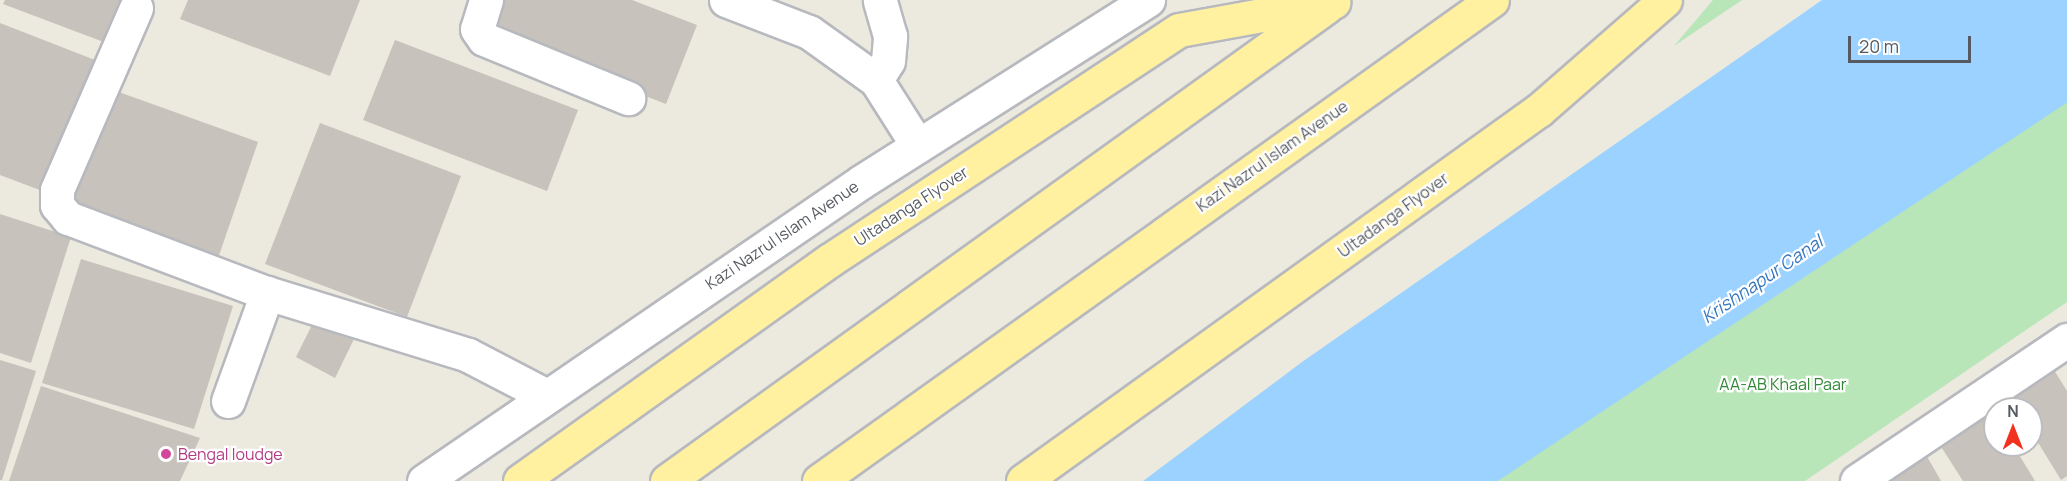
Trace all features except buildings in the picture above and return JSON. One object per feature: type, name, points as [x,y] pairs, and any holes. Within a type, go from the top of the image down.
[{"type":"main road","name":"Kazi Nazrul Islam Avenue","points":[[819,481],[1492,0]]},
{"type":"main road","name":"Ultadanga Flyover","points":[[1027,478],[1539,110],[1665,0]]},
{"type":"main road","name":"Ultadanga Flyover","points":[[520,481],[830,260],[1179,30],[1334,1]]},
{"type":"main road","points":[[667,481],[1334,1]]},
{"type":"street","points":[[486,0],[477,29],[484,39],[628,98]]},
{"type":"street","points":[[726,0],[809,32],[876,80],[918,146]]},
{"type":"street","points":[[876,80],[888,61],[890,36],[880,0]]},
{"type":"street","name":"Kazi Nazrul Islam Avenue","points":[[424,481],[545,395],[918,146],[1148,0]]},
{"type":"street","points":[[136,8],[57,190],[57,205],[68,218],[267,293],[468,355],[545,395]]},
{"type":"street","points":[[228,401],[267,293]]},
{"type":"street","points":[[1857,481],[2067,340]]},
{"type":"green space","points":[[1713,0],[1742,0],[1674,46]]},
{"type":"green space","name":"AA-AB Khaal Paar","points":[[2067,80],[2067,302],[1805,481],[1475,481]]},
{"type":"water","points":[[1822,0],[2067,0],[2067,70],[1439,481],[1143,481],[1302,362]]},
{"type":"waterway","name":"Krishnapur Canal","points":[[1458,481],[2067,76]]},
{"type":"place","name":"Bengal loudge","points":[[166,454]]}]
